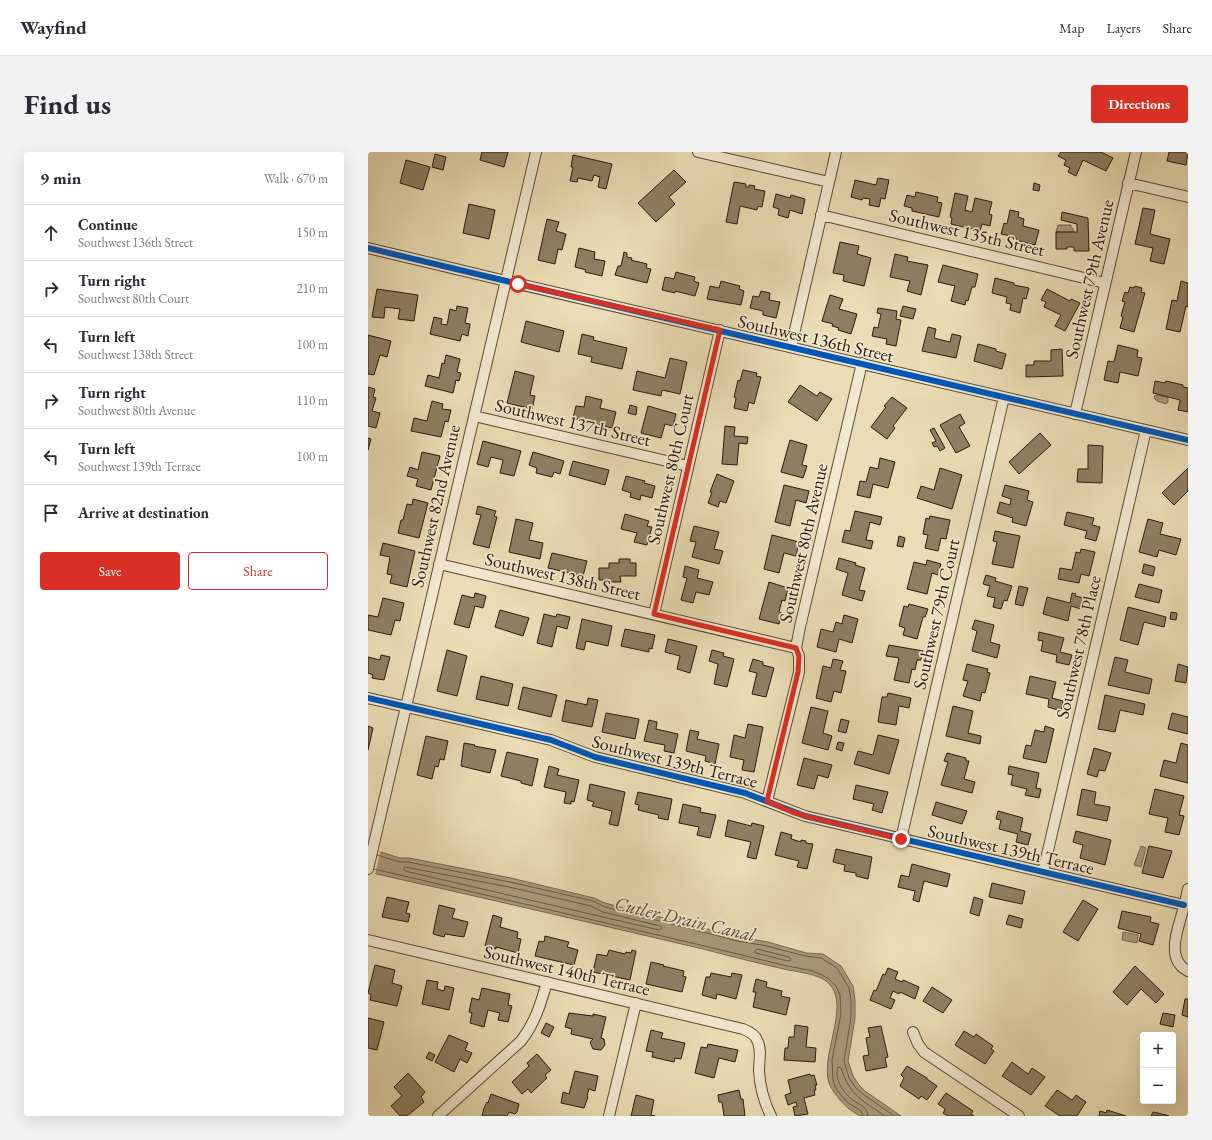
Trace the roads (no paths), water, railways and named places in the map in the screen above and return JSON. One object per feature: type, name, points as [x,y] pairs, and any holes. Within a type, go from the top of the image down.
[{"type":"street","name":"Southwest 82nd Avenue","points":[[368,869],[536,152]]},
{"type":"street","points":[[698,152],[829,182]]},
{"type":"street","points":[[790,347],[836,152]]},
{"type":"street","name":"Southwest 79th Avenue","points":[[1074,414],[1136,152]]},
{"type":"street","points":[[1128,183],[1188,197]]},
{"type":"street","name":"Southwest 135th Street","points":[[821,215],[1105,283]]},
{"type":"street","name":"Southwest 136th Street","points":[[368,248],[1188,440]]},
{"type":"street","name":"Southwest 80th Court","points":[[654,614],[720,330]]},
{"type":"street","name":"Southwest 80th Avenue","points":[[767,801],[798,672],[799,656],[796,648],[862,363]]},
{"type":"street","name":"Southwest 79th Court","points":[[901,839],[1004,397]]},
{"type":"street","name":"Southwest 137th Street","points":[[474,416],[688,466]]},
{"type":"street","name":"Southwest 78th Place","points":[[1043,872],[1146,430]]},
{"type":"street","name":"Southwest 138th Street","points":[[439,564],[796,648]]},
{"type":"street","name":"Southwest 139th Terrace","points":[[368,698],[551,740],[595,757],[745,793],[805,816],[1184,905]]},
{"type":"street","points":[[1184,969],[1176,957],[1175,944],[1188,889]]},
{"type":"street","name":"Southwest 140th Terrace","points":[[368,940],[738,1027],[756,1037],[759,1046],[759,1071],[762,1091],[771,1116]]},
{"type":"street","points":[[438,1116],[521,1041],[529,1030],[537,1013],[547,982]]},
{"type":"street","points":[[609,1116],[636,1003]]},
{"type":"street","points":[[913,1032],[918,1044],[924,1052],[1019,1116]]},
{"type":"water","points":[[1058,225],[1071,225],[1074,232],[1056,232]]},
{"type":"water","points":[[1155,395],[1167,397],[1168,402],[1166,404],[1157,401],[1154,398]]},
{"type":"water","points":[[1141,846],[1146,848],[1141,867],[1134,865]]},
{"type":"water","points":[[368,848],[400,858],[409,858],[511,878],[594,898],[605,903],[739,937],[768,942],[806,953],[823,954],[841,966],[853,986],[855,1018],[848,1061],[853,1076],[865,1091],[901,1116],[861,1116],[844,1105],[831,1087],[827,1071],[828,1057],[837,1012],[836,999],[832,988],[823,979],[809,974],[703,949],[368,872]]},
{"type":"water","points":[[1123,932],[1138,935],[1137,943],[1122,940]]},
{"type":"water label","name":"Cutler Drain Canal","points":[[685,919]]}]
